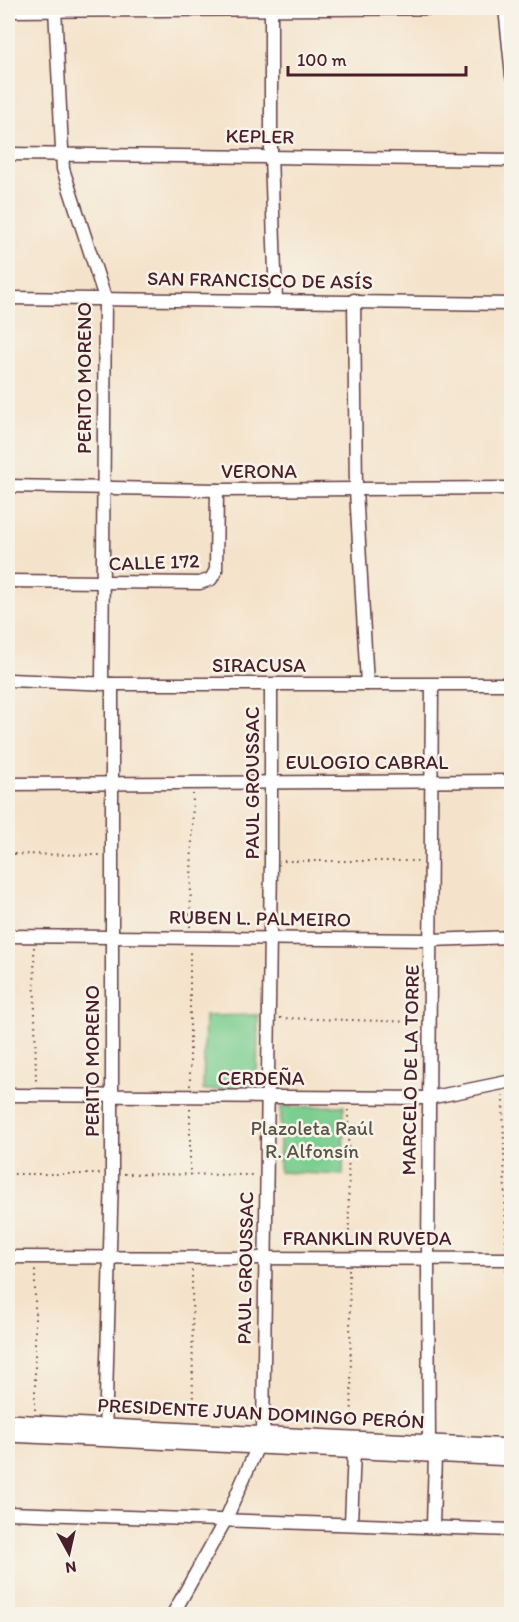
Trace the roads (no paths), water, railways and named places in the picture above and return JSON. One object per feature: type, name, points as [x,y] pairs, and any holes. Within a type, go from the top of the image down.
[{"type":"main road","name":"PRESIDENTE JUAN DOMINGO PERÓN","points":[[8,1422],[106,1432],[432,1449],[512,1458]]},
{"type":"main road","name":"PRESIDENTE JUAN DOMINGO PERÓN","points":[[8,1434],[193,1430],[261,1441],[354,1451],[512,1447]]},
{"type":"street","points":[[270,8],[271,155],[276,301]]},
{"type":"street","points":[[8,11],[473,8]]},
{"type":"street","points":[[506,8],[512,76]]},
{"type":"street","name":"PERITO MORENO","points":[[55,10],[64,153],[63,169],[105,298],[102,583],[111,784],[112,936],[112,1174],[106,1432]]},
{"type":"street","name":"KEPLER","points":[[8,154],[271,155],[512,160]]},
{"type":"street","name":"SAN FRANCISCO DE ASÍS","points":[[8,298],[354,300],[512,304]]},
{"type":"street","points":[[354,300],[356,490],[367,684]]},
{"type":"street","name":"VERONA","points":[[8,486],[217,490],[512,489]]},
{"type":"street","name":"CALLE 172","points":[[8,581],[200,584],[211,579],[216,570],[217,490]]},
{"type":"street","name":"SIRACUSA","points":[[8,680],[107,684],[432,686],[512,684]]},
{"type":"street","name":"PAUL GROUSSAC","points":[[173,1614],[226,1519],[261,1441],[270,937],[271,685]]},
{"type":"street","name":"MARCELO DE LA TORRE","points":[[432,686],[428,1257],[433,1526]]},
{"type":"street","name":"EULOGIO CABRAL","points":[[8,784],[512,781]]},
{"type":"street","name":"RUBEN L. PALMEIRO","points":[[8,936],[431,940],[512,938]]},
{"type":"street","name":"CERDEÑA","points":[[8,1095],[429,1098],[512,1081]]},
{"type":"street","name":"FRANKLIN RUVEDA","points":[[8,1257],[512,1259]]},
{"type":"street","points":[[351,1523],[354,1451]]},
{"type":"street","points":[[8,1513],[512,1530]]},
{"type":"park label","name":"Plazoleta Raúl R. Alfonsín","points":[[312,1140]]}]
